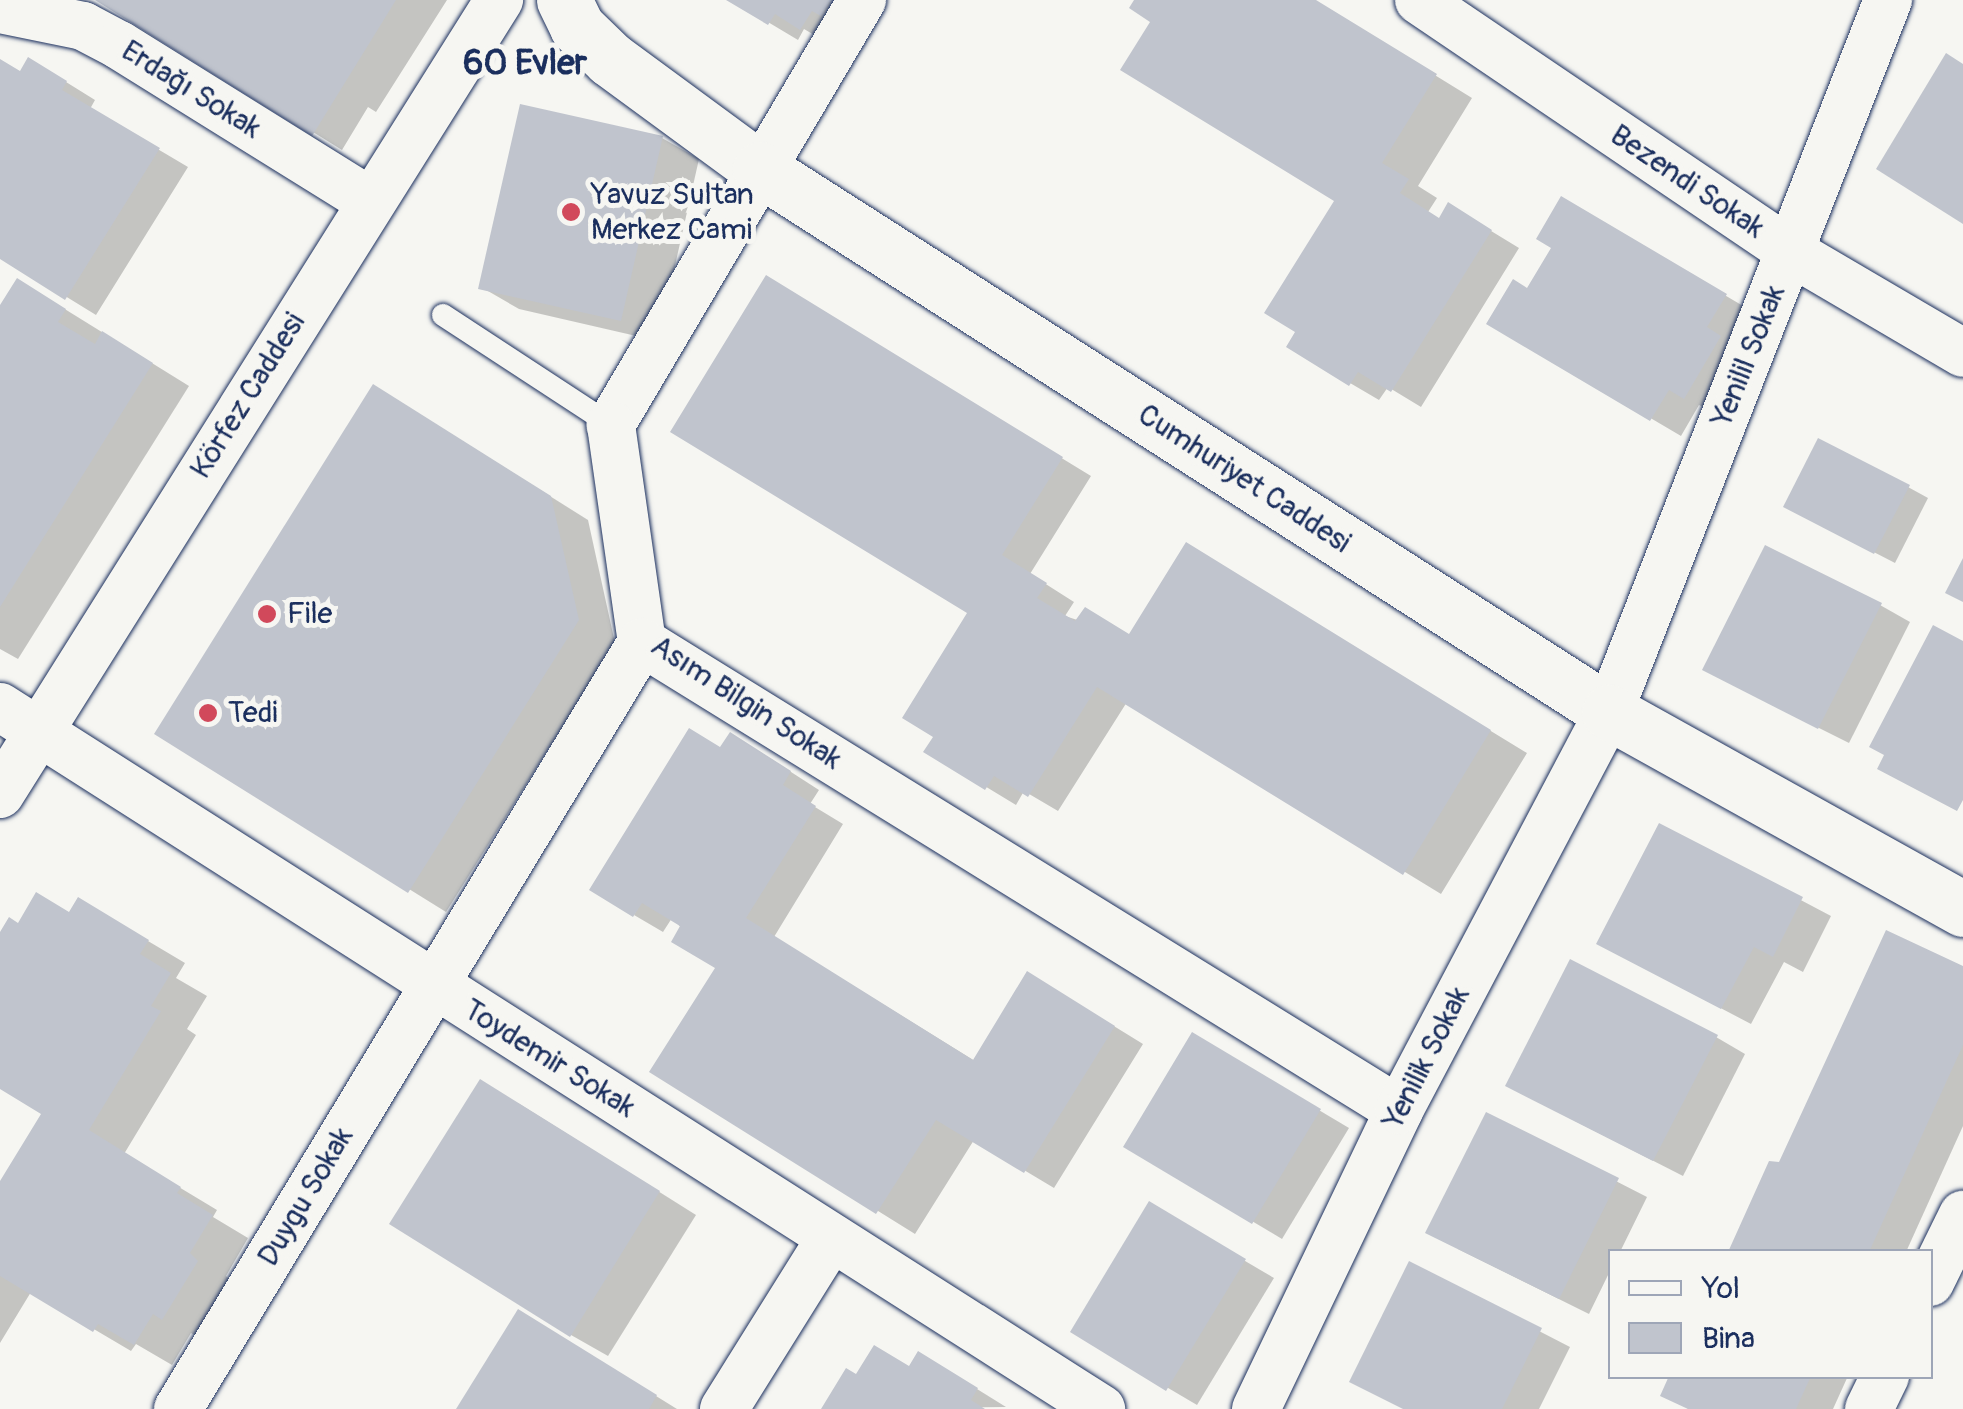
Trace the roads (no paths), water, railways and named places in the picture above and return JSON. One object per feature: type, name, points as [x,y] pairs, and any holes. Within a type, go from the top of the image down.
[{"type":"street","name":"Körfez Caddesi","points":[[0,794],[19,719],[370,200],[499,0]]},
{"type":"street","name":"Cumhuriyet Caddesi","points":[[564,0],[576,27],[610,59],[760,170],[1609,712],[1962,906]]},
{"type":"street","points":[[611,425],[862,0]]},
{"type":"street","name":"Bezendi Sokak","points":[[1419,0],[1791,252],[1963,353]]},
{"type":"street","name":"Yenilil Sokak","points":[[1609,712],[1888,0]]},
{"type":"street","name":"Erdağı Sokak","points":[[0,10],[84,26],[370,200]]},
{"type":"street","name":"Asım Bilgin Sokak","points":[[611,425],[642,642],[1400,1110]]},
{"type":"street","name":"Duygu Sokak","points":[[178,1409],[642,642]]},
{"type":"street","name":"Yenilik Sokak","points":[[1256,1409],[1400,1110],[1609,712]]},
{"type":"street","name":"Toydemir Sokak","points":[[19,719],[1101,1409]]},
{"type":"street","points":[[1933,1276],[1963,1215]]},
{"type":"street","points":[[724,1409],[831,1238]]},
{"type":"street","points":[[1869,1409],[1884,1379]]},
{"type":"lane","points":[[444,315],[611,425]]},
{"type":"place","name":"Yavuz Sultan Merkez Cami","points":[[571,212]]},
{"type":"place","name":"File","points":[[267,614]]},
{"type":"place","name":"Tedi","points":[[208,713]]},
{"type":"district","name":"60 Evler","points":[[525,63]]}]
